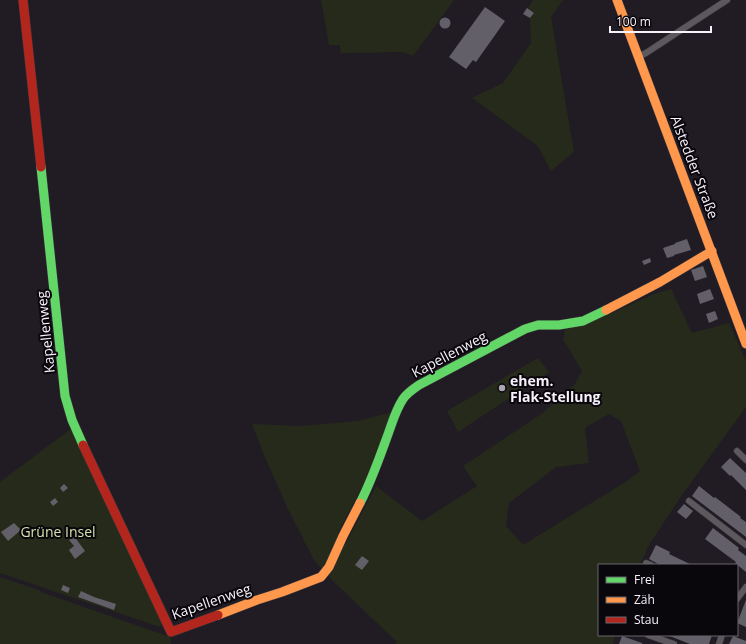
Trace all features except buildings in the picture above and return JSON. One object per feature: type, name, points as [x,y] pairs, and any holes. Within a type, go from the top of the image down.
[{"type":"street","name":"Kapellenweg","points":[[23,0],[65,396],[68,409],[82,443],[171,632],[321,577],[329,567],[366,491],[396,412],[403,399],[410,391],[525,329],[538,325],[572,324],[583,321],[660,282],[712,250]]},
{"type":"street","name":"Alstedder Straße","points":[[617,0],[746,344]]},
{"type":"street","points":[[638,57],[727,0]]},
{"type":"street","points":[[736,451],[746,460]]},
{"type":"street","points":[[689,501],[746,545]]},
{"type":"street","points":[[738,599],[746,587]]},
{"type":"street","points":[[651,636],[674,644]]},
{"type":"green space","points":[[321,0],[454,0],[413,56],[403,52],[341,53],[340,45],[329,45]]},
{"type":"green space","points":[[533,0],[563,0],[551,17],[574,152],[551,171],[538,146],[472,98],[503,83],[531,43],[530,19],[534,13],[528,8]]},
{"type":"green space","points":[[671,289],[692,333],[729,323],[746,361],[746,407],[682,495],[649,545],[640,564],[598,564],[598,636],[615,636],[613,644],[395,644],[397,642],[334,582],[314,560],[288,509],[252,424],[300,426],[358,421],[393,412],[363,485],[338,533],[345,545],[376,486],[422,521],[477,486],[463,466],[544,412],[575,384],[582,371],[563,339],[565,330],[601,318],[654,294]],"holes":[[[609,414],[621,421],[640,471],[627,481],[523,545],[506,526],[509,503],[556,467],[589,463],[585,428]]]},
{"type":"green space","points":[[538,358],[549,372],[458,432],[447,411]]},
{"type":"green space","name":"Grüne Insel","points":[[72,428],[164,621],[160,627],[0,573],[0,482]]},
{"type":"green space","points":[[0,577],[170,637],[171,644],[0,644]]},
{"type":"traffic: fast","points":[[41,167],[65,396],[72,420],[83,445]]},
{"type":"traffic: fast","points":[[360,503],[375,470],[398,408],[410,391],[525,329],[538,325],[559,325],[583,321],[606,310]]},
{"type":"traffic: slow","points":[[617,0],[746,344]]},
{"type":"traffic: slow","points":[[606,310],[660,282],[712,251]]},
{"type":"traffic: slow","points":[[218,615],[321,577],[329,567],[360,503]]},
{"type":"traffic: jam","points":[[23,0],[41,167]]},
{"type":"traffic: jam","points":[[83,445],[171,632],[218,615]]},
{"type":"place","name":"ehem. Flak-Stellung","points":[[502,388]]}]
